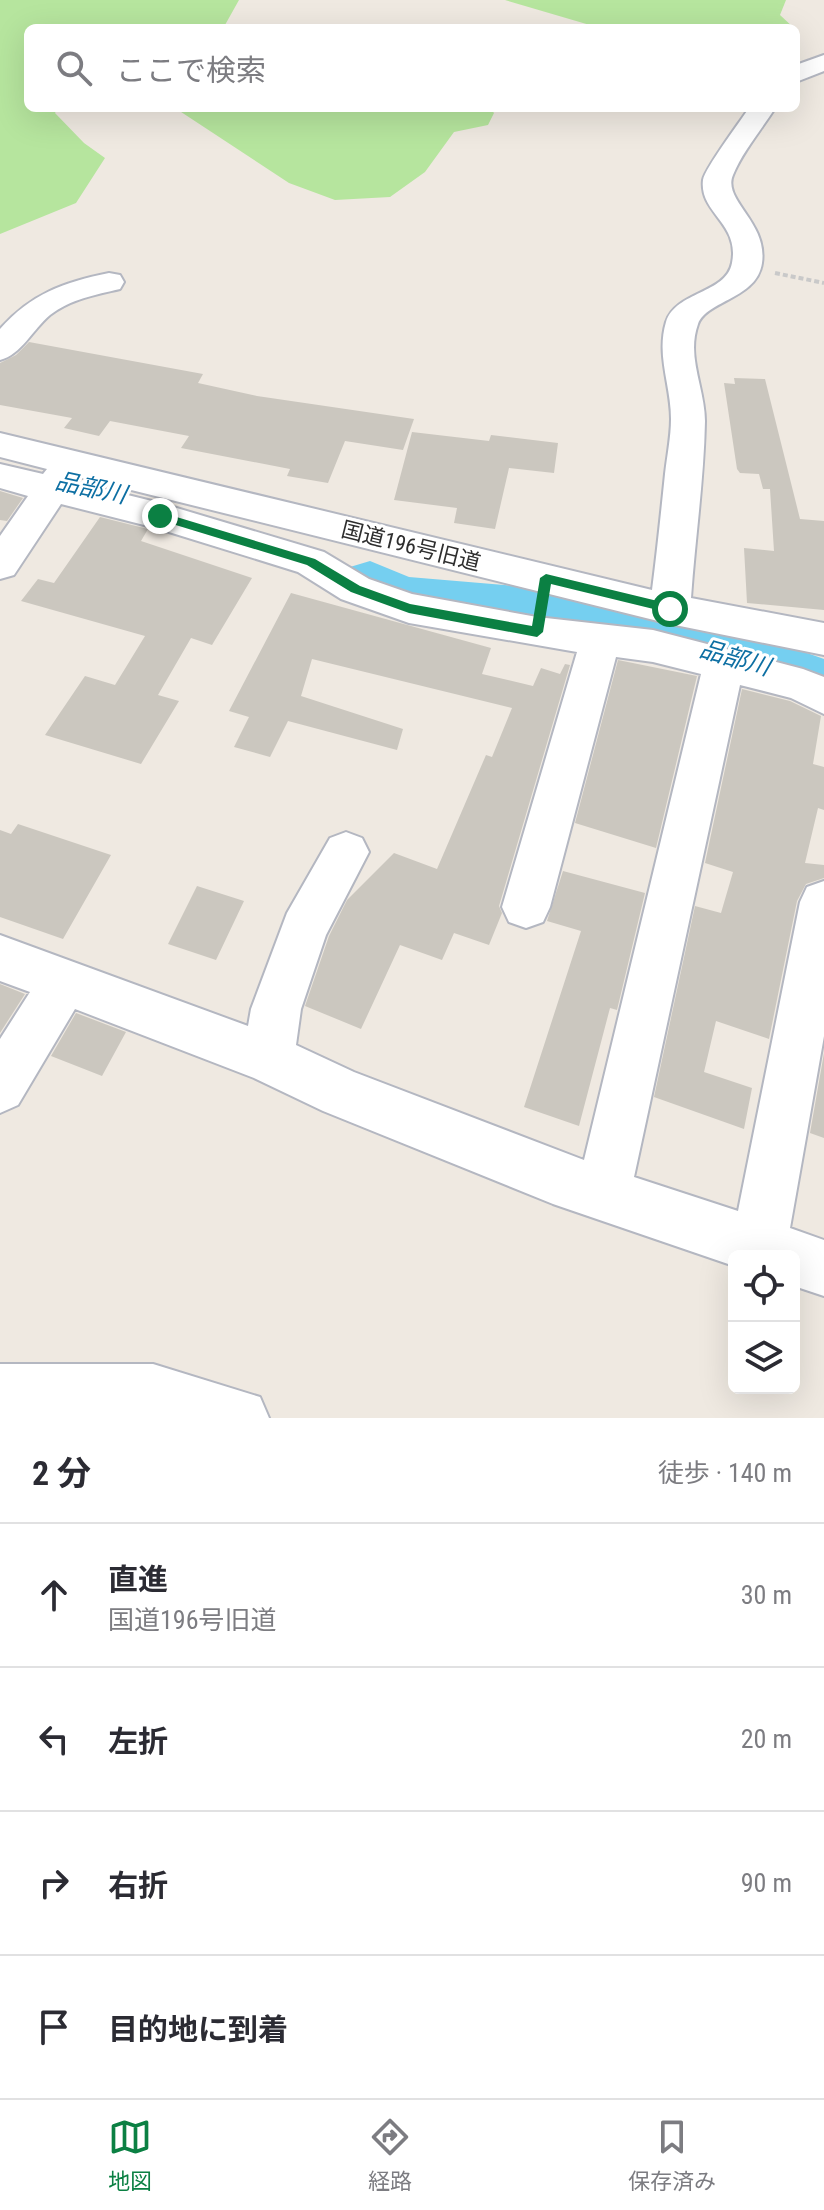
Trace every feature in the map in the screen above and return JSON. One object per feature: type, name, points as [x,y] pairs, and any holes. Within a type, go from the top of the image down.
[{"type":"street","points":[[800,72],[824,62]]},
{"type":"street","points":[[670,609],[688,418],[677,350],[683,319],[695,307],[731,288],[747,267],[748,243],[740,223],[719,199],[717,178],[759,112]]},
{"type":"street","points":[[0,350],[35,308],[61,293],[109,282]]},
{"type":"street","name":"国道196号旧道","points":[[0,445],[61,477],[546,579],[670,609],[824,639]]},
{"type":"street","points":[[0,476],[61,477],[160,516],[311,562],[355,589],[409,608],[537,632],[653,646],[803,685],[824,697]]},
{"type":"street","points":[[0,565],[61,477]]},
{"type":"street","points":[[537,632],[546,579]]},
{"type":"street","points":[[526,907],[601,640]]},
{"type":"street","points":[[603,1193],[724,665]]},
{"type":"street","points":[[268,1058],[276,1009],[304,929],[346,852]]},
{"type":"street","points":[[780,1250],[824,902]]},
{"type":"street","points":[[0,958],[268,1058],[341,1093],[603,1193],[771,1250]]},
{"type":"street","points":[[0,1087],[64,982]]},
{"type":"street","points":[[800,1260],[824,1268]]},
{"type":"street","points":[[0,1394],[153,1394],[239,1418]]},
{"type":"path","points":[[747,267],[824,283]]},
{"type":"green space","points":[[0,0],[239,0],[226,24],[24,24],[24,112],[56,112],[84,143],[105,158],[76,203],[0,234]]},
{"type":"green space","points":[[505,0],[786,0],[780,15],[790,24],[586,24]]},
{"type":"green space","points":[[181,112],[494,113],[488,125],[454,132],[425,172],[390,197],[335,200],[289,183]]},
{"type":"building","points":[[29,342],[203,374],[198,383],[257,396],[414,419],[403,450],[345,441],[328,483],[287,476],[290,469],[181,448],[189,436],[110,421],[99,436],[64,428],[72,418],[0,405],[0,363],[16,355]]},
{"type":"building","points":[[734,378],[765,379],[800,519],[824,521],[824,610],[747,603],[744,548],[774,551],[770,489],[763,489],[759,474],[740,473],[737,469],[724,383],[735,384]]},
{"type":"building","points":[[412,432],[489,441],[491,435],[558,443],[554,473],[509,468],[495,529],[454,523],[457,508],[394,500]]},
{"type":"building","points":[[0,491],[23,498],[7,521],[0,520]]},
{"type":"building","points":[[100,517],[148,529],[141,541],[252,578],[212,645],[191,638],[158,695],[179,701],[141,764],[45,735],[85,676],[115,685],[145,636],[21,601],[38,579],[54,583]]},
{"type":"building","points":[[291,593],[491,648],[482,674],[533,686],[541,668],[560,674],[565,664],[570,665],[499,906],[502,913],[489,945],[454,933],[442,960],[400,945],[361,1029],[305,1006],[329,936],[347,900],[394,853],[437,869],[486,755],[492,757],[512,708],[312,659],[301,696],[403,729],[397,750],[288,721],[270,757],[234,747],[249,717],[229,711]]},
{"type":"building","points":[[618,660],[697,676],[656,848],[575,823]]},
{"type":"building","points":[[742,689],[790,701],[821,716],[813,764],[824,767],[824,810],[818,808],[805,863],[824,865],[824,878],[806,884],[797,901],[769,1039],[716,1021],[704,1072],[752,1088],[744,1129],[654,1097],[695,906],[721,913],[733,872],[705,863]]},
{"type":"building","points":[[18,824],[111,855],[63,939],[0,917],[0,830],[11,834]]},
{"type":"building","points":[[563,871],[645,893],[617,1010],[610,1008],[579,1126],[524,1107],[581,931],[547,921]]},
{"type":"building","points":[[197,886],[244,901],[216,960],[168,944]]},
{"type":"building","points":[[0,984],[25,994],[0,1033]]},
{"type":"building","points":[[76,1013],[126,1032],[102,1076],[51,1056]]},
{"type":"building","points":[[824,1053],[824,1138],[810,1133]]},
{"type":"waterway","name":"品部川","points":[[370,582],[400,597],[564,611],[793,671],[824,683]]},
{"type":"route","points":[[160,516],[311,562],[355,589],[409,608],[537,632],[546,578],[670,609]]}]
